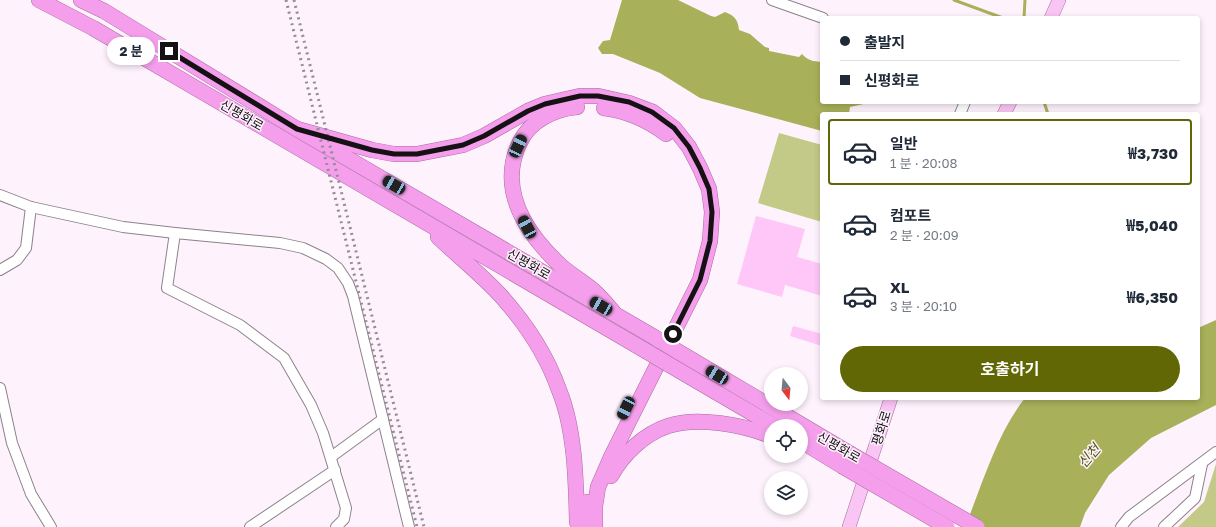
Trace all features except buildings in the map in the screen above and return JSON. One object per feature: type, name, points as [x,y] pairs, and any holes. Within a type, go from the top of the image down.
[{"type":"highway","name":"신평화로","points":[[39,0],[93,28],[764,420]]},
{"type":"highway","name":"신평화로","points":[[82,0],[111,15],[297,129],[677,351],[840,459],[947,527]]},
{"type":"highway","points":[[297,129],[372,150],[394,154],[417,154],[463,145],[484,136],[528,111],[545,104],[580,96],[598,96],[629,102],[652,112],[674,128],[689,147],[709,189],[712,212],[710,241],[700,280],[612,455],[598,487],[591,526]]},
{"type":"highway","points":[[591,526],[588,497],[595,475],[605,451],[690,279],[700,240],[702,212],[699,188],[690,167],[680,150],[669,136],[656,126],[617,110],[595,106],[575,107],[559,111],[542,118],[531,126],[522,138],[514,154],[511,170],[513,190],[518,210],[527,227],[542,246],[561,266],[594,291],[615,314]]},
{"type":"highway","points":[[402,209],[435,234],[502,297],[521,320],[549,367],[560,390],[567,416],[575,465],[578,527]]},
{"type":"highway","points":[[591,526],[604,491],[616,466],[633,448],[649,435],[668,426],[694,422],[718,422],[764,434]]},
{"type":"highway","name":"신평화로","points":[[808,445],[840,459],[976,527]]},
{"type":"highway","points":[[808,449],[840,459]]},
{"type":"main road","points":[[1052,16],[1059,0]]},
{"type":"main road","name":"평화로","points":[[849,527],[890,400]]},
{"type":"street","points":[[772,0],[820,17]]},
{"type":"street","points":[[0,195],[31,207],[123,227],[280,243],[303,248],[326,259],[338,268],[348,283],[353,296],[409,527]]},
{"type":"street","points":[[0,270],[17,260],[26,248],[31,207]]},
{"type":"street","points":[[175,233],[167,288],[240,325],[284,358],[311,405],[331,456],[346,508],[344,519],[336,527]]},
{"type":"street","points":[[0,388],[12,443],[31,494],[51,527]]},
{"type":"street","points":[[331,456],[383,419]]},
{"type":"street","points":[[1121,527],[1129,517],[1202,464],[1216,452]]},
{"type":"street","points":[[1164,527],[1195,498],[1202,464]]},
{"type":"street","points":[[250,527],[335,470]]},
{"type":"shaded area","points":[[779,133],[820,144],[820,221],[758,203]]},
{"type":"shaded area","points":[[1216,464],[1216,527],[1178,527],[1204,502]]},
{"type":"water","points":[[622,0],[678,0],[711,16],[715,17],[725,12],[731,15],[738,24],[739,30],[750,34],[765,47],[769,48],[769,51],[799,57],[802,54],[813,61],[820,62],[820,104],[864,104],[850,107],[849,112],[820,112],[820,130],[700,98],[660,73],[613,54],[602,54],[598,48],[603,41],[610,40]]},
{"type":"water","name":"신천","points":[[1216,320],[1216,405],[1151,438],[1109,475],[1085,513],[1080,527],[965,527],[998,443],[1006,427],[1024,400],[1200,400],[1200,327]]},
{"type":"waterway","points":[[954,0],[998,16]]},
{"type":"waterway","points":[[1024,16],[1025,0]]},
{"type":"waterway","points":[[1045,104],[1047,112]]},
{"type":"railway","points":[[286,0],[417,527]]},
{"type":"railway","points":[[294,0],[424,527]]},
{"type":"route","points":[[169,51],[297,129],[372,150],[394,154],[417,154],[463,145],[484,136],[528,111],[545,104],[580,96],[598,96],[629,102],[652,112],[674,128],[689,147],[709,189],[712,212],[710,241],[700,280],[673,334]]}]
